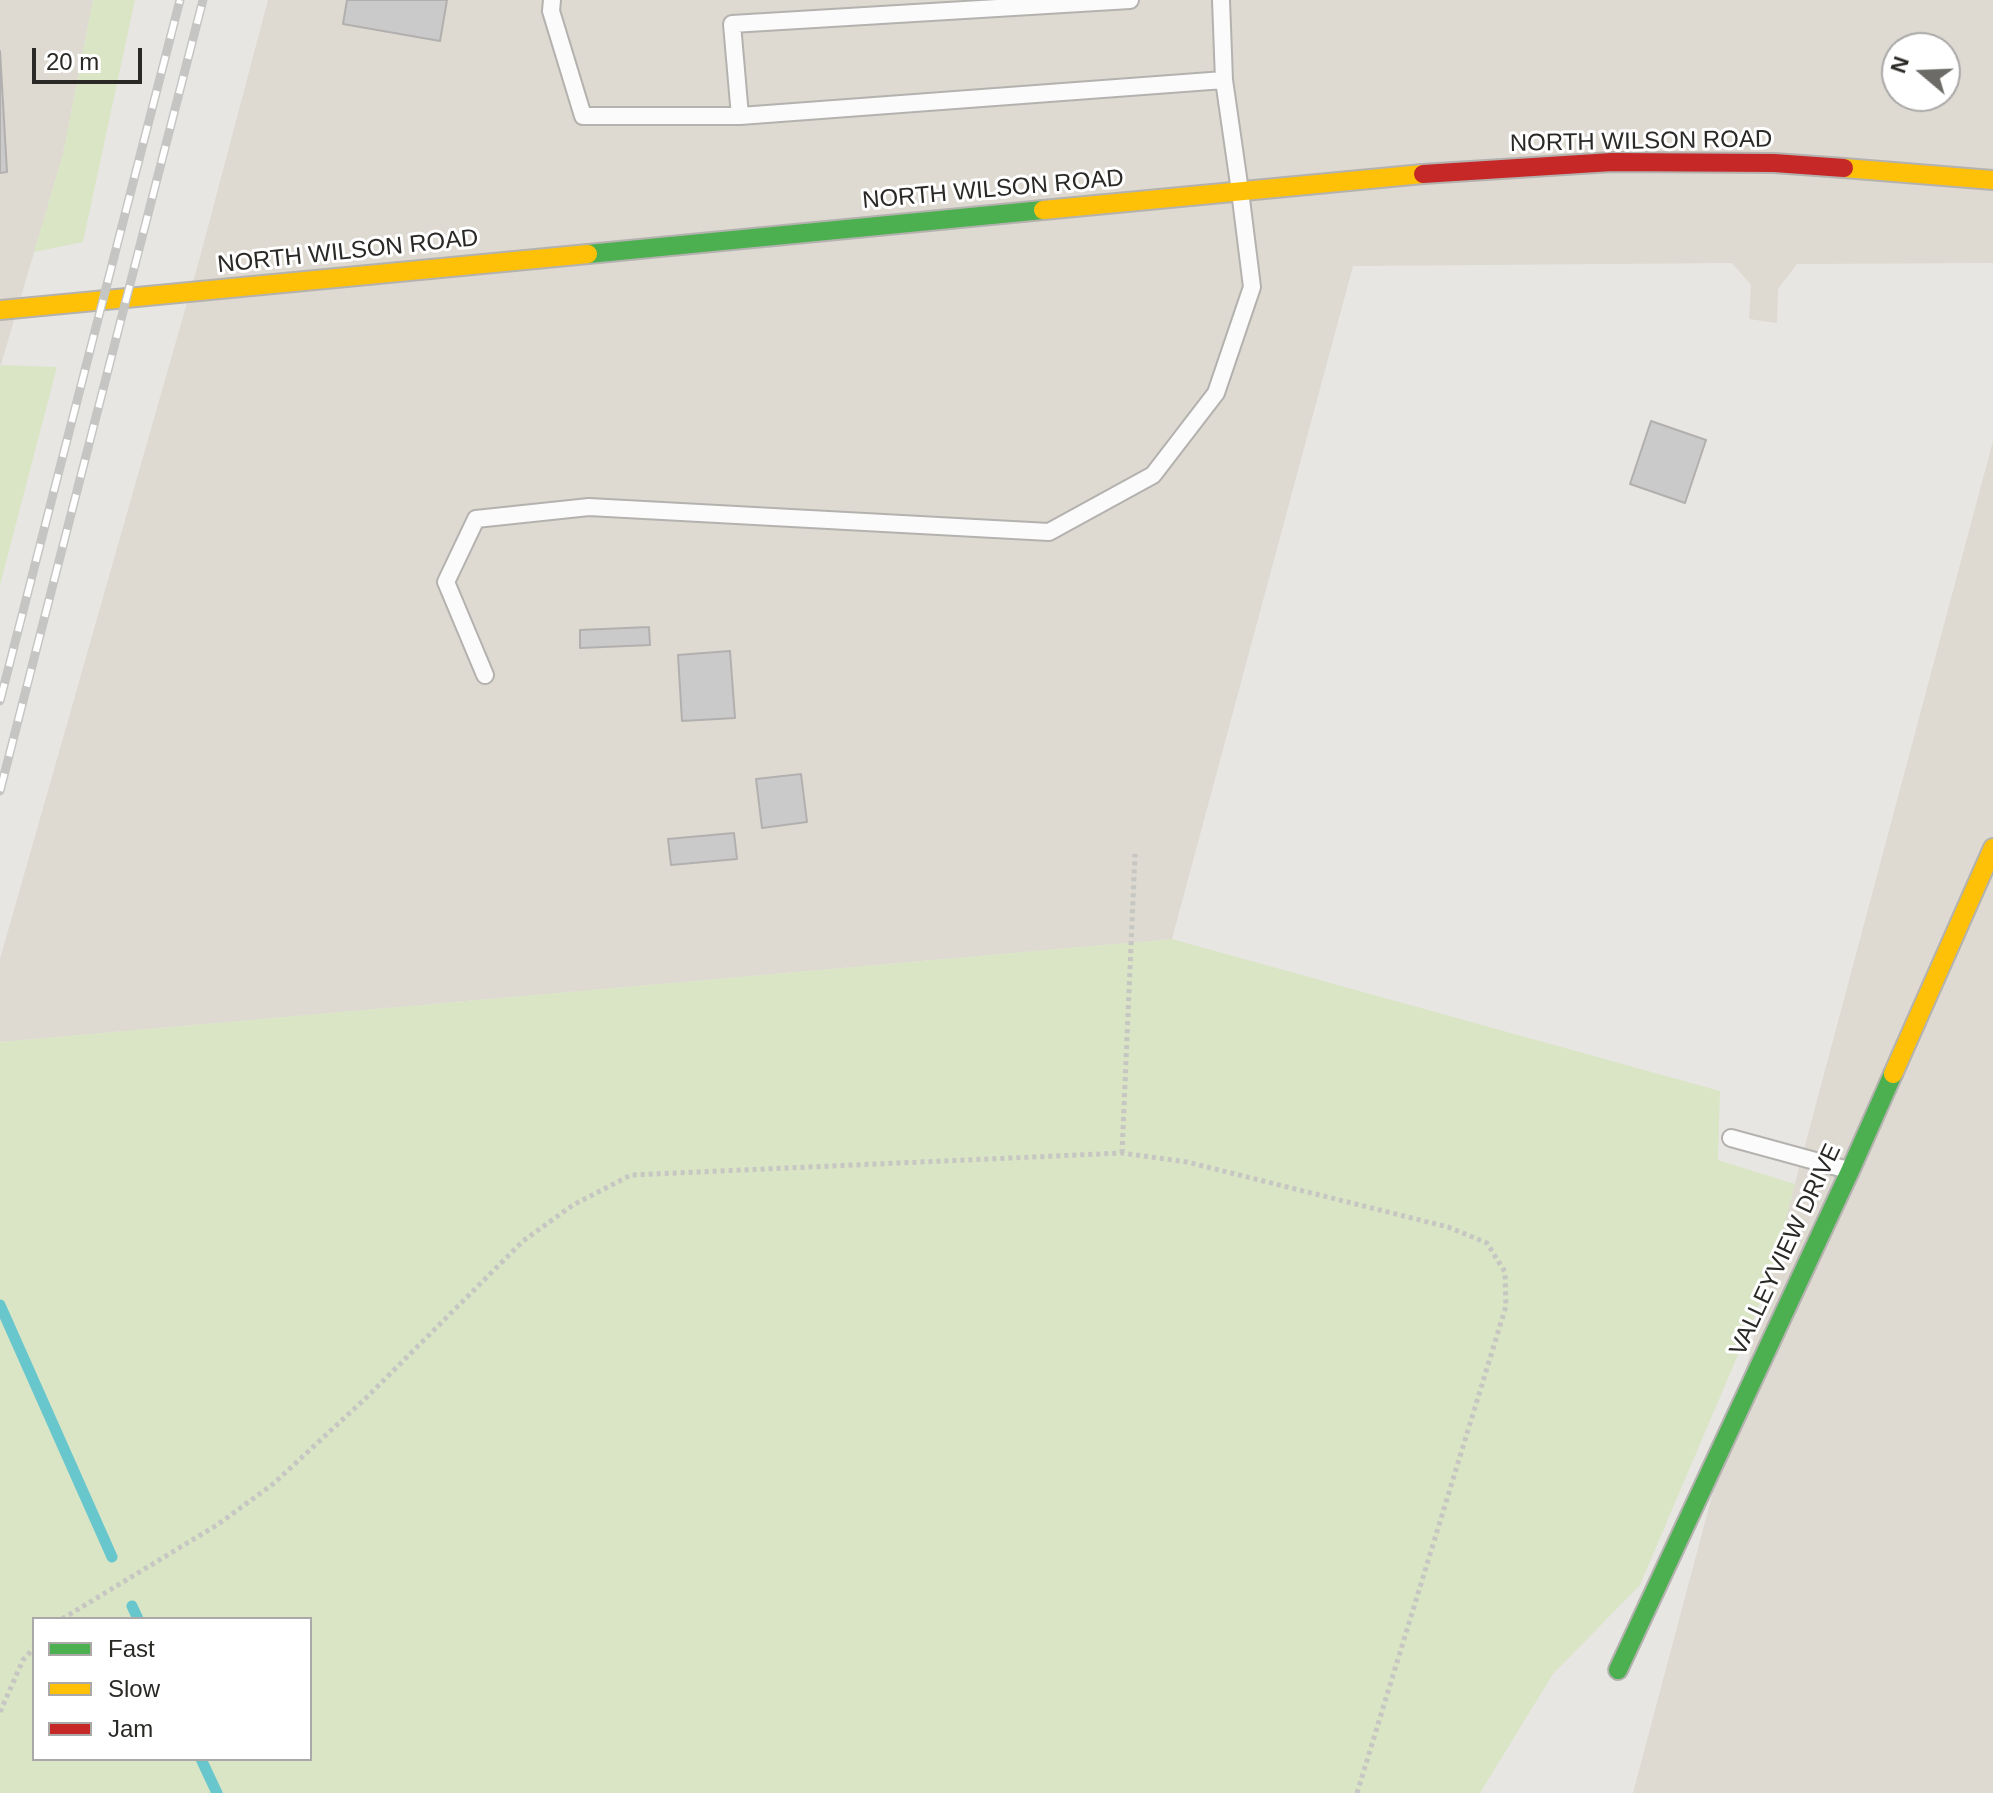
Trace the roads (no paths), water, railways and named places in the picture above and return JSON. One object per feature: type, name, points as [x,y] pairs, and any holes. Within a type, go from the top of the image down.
[{"type":"main road","name":"NORTH WILSON ROAD","points":[[0,310],[1417,174],[1612,162],[1774,163],[1993,180]]},
{"type":"main road","name":"VALLEYVIEW DRIVE","points":[[1618,1670],[1850,1171],[1993,848]]},
{"type":"lane","points":[[552,0],[551,11],[583,116],[740,116],[1224,80]]},
{"type":"lane","points":[[740,116],[732,24],[1130,0]]},
{"type":"lane","points":[[485,675],[446,582],[476,519],[589,507],[1049,532],[1153,475],[1216,393],[1252,287],[1224,80],[1221,0]]},
{"type":"lane","points":[[1731,1138],[1850,1171]]},
{"type":"waterway","points":[[0,1305],[112,1557]]},
{"type":"waterway","points":[[132,1606],[137,1617]]},
{"type":"waterway","points":[[202,1761],[217,1793]]},
{"type":"railway","points":[[0,701],[180,0]]},
{"type":"railway","points":[[0,791],[203,0]]}]
